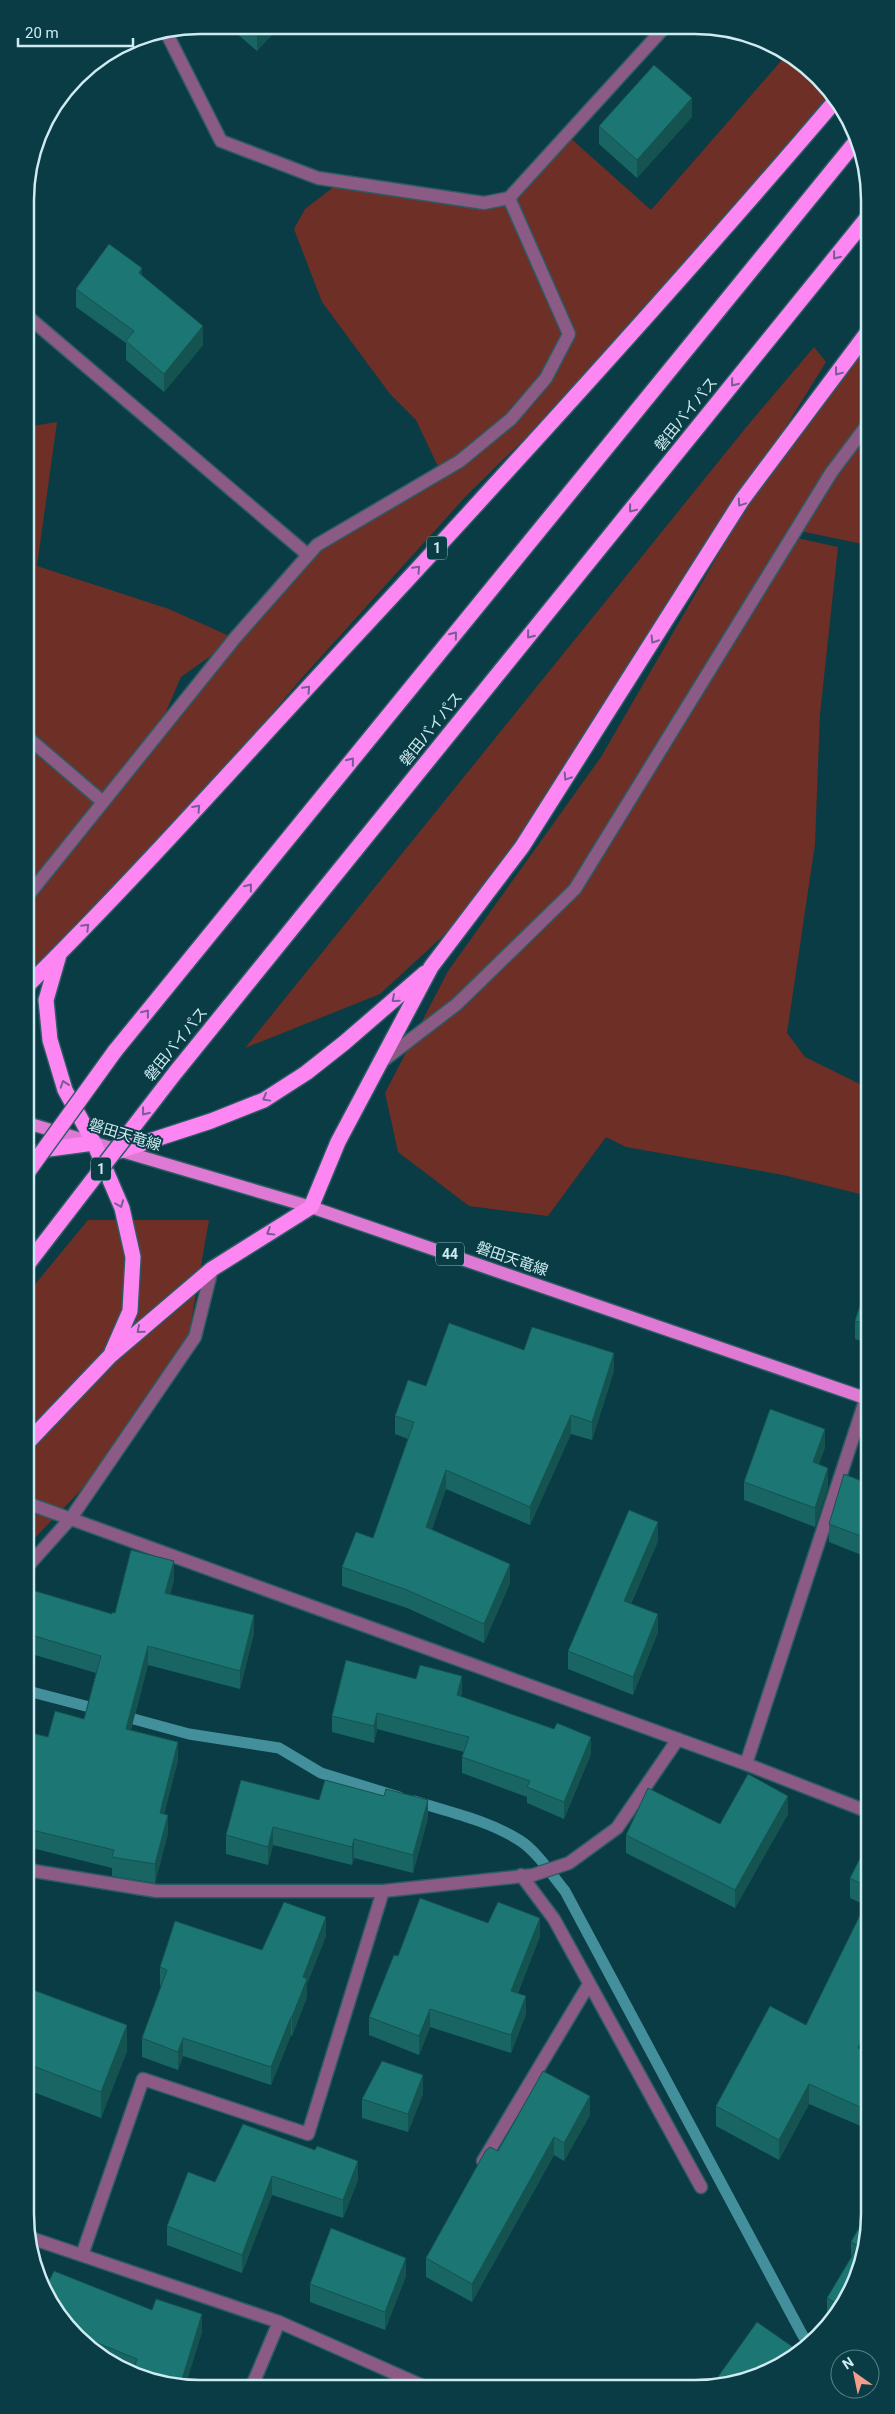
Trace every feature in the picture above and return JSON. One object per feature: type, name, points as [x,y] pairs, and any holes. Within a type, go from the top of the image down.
[{"type":"highway","name":"1","points":[[34,979],[106,908],[502,478],[720,236],[832,105]]},
{"type":"highway","points":[[34,1163],[116,1050],[852,146]]},
{"type":"highway","name":"磐田バイパス","points":[[34,1256],[175,1073],[861,225]]},
{"type":"highway","points":[[34,1436],[110,1356],[212,1269],[311,1207],[338,1142],[431,967],[522,847],[742,500],[861,341]]},
{"type":"highway","points":[[60,953],[46,1000],[50,1040],[65,1090],[94,1143],[122,1208],[133,1257],[130,1311],[110,1356]]},
{"type":"highway","points":[[119,1151],[211,1121],[264,1100],[306,1073],[344,1043],[431,967]]},
{"type":"highway","points":[[34,1154],[49,1149],[94,1143]]},
{"type":"main road","name":"磐田天竜線","points":[[34,1126],[311,1207],[861,1396]]},
{"type":"street","points":[[168,37],[221,141],[318,178],[484,203],[509,198],[659,34]]},
{"type":"street","points":[[34,888],[235,638],[318,545],[460,461],[511,419],[546,378],[569,334],[509,198]]},
{"type":"street","points":[[34,322],[308,555]]},
{"type":"street","points":[[380,1064],[457,1004],[574,889],[831,473],[861,433]]},
{"type":"street","points":[[34,743],[102,802]]},
{"type":"street","points":[[34,1558],[71,1518],[195,1337],[212,1269]]},
{"type":"street","points":[[746,1764],[861,1416]]},
{"type":"street","points":[[34,1505],[678,1739],[861,1809]]},
{"type":"street","points":[[34,1871],[156,1891],[383,1891],[527,1875],[569,1863],[617,1828],[678,1739]]},
{"type":"street","points":[[527,1875],[554,1919],[701,2187]]},
{"type":"street","points":[[82,2255],[143,2079],[308,2134],[383,1891]]},
{"type":"street","points":[[483,2161],[589,1984]]},
{"type":"street","points":[[36,2240],[279,2322],[410,2380]]},
{"type":"street","points":[[255,2380],[279,2322]]},
{"type":"shaded area","points":[[783,59],[813,82],[826,98],[627,339],[466,496],[301,679],[139,872],[34,969],[34,426],[57,422],[37,566],[169,609],[234,638],[317,545],[441,473],[416,420],[390,394],[322,302],[294,229],[305,209],[340,182],[484,203],[527,179],[567,135],[651,210]],"holes":[[[229,643],[165,714],[181,677]]]},
{"type":"shaded area","points":[[861,343],[861,544],[800,531],[793,537],[838,547],[820,714],[815,844],[787,1033],[805,1057],[861,1085],[861,1194],[783,1175],[626,1147],[606,1137],[548,1216],[469,1206],[398,1152],[385,1093],[448,971],[601,757],[777,453]]},
{"type":"shaded area","points":[[814,347],[826,362],[611,709],[481,901],[380,994],[245,1048],[748,425]]},
{"type":"shaded area","points":[[88,1220],[209,1220],[186,1351],[111,1459],[34,1539],[34,1286]]},
{"type":"building","points":[[654,65],[692,98],[637,160],[599,126]]},
{"type":"building","points":[[109,244],[142,268],[139,273],[203,326],[164,374],[126,341],[134,331],[76,289]]},
{"type":"building","points":[[861,1302],[861,1323],[855,1321]]},
{"type":"building","points":[[449,1323],[524,1350],[532,1327],[614,1353],[592,1422],[571,1415],[530,1507],[446,1470],[426,1527],[510,1564],[484,1624],[407,1590],[342,1567],[356,1532],[373,1538],[414,1422],[395,1416],[408,1380],[426,1386]]},
{"type":"building","points":[[770,1409],[825,1429],[813,1462],[828,1468],[815,1508],[744,1482]]},
{"type":"building","points":[[844,1474],[861,1481],[861,1536],[829,1524]]},
{"type":"building","points":[[629,1510],[658,1522],[624,1601],[658,1614],[633,1677],[568,1651]]},
{"type":"building","points":[[131,1550],[174,1561],[165,1593],[254,1615],[240,1671],[148,1646],[126,1729],[178,1742],[160,1813],[168,1815],[155,1864],[112,1857],[114,1850],[34,1830],[34,1734],[48,1737],[55,1711],[84,1719],[101,1656],[34,1636],[34,1591],[112,1614],[112,1612],[115,1613]]},
{"type":"building","points":[[346,1660],[416,1679],[420,1665],[462,1676],[457,1695],[554,1729],[557,1723],[591,1737],[564,1802],[527,1787],[530,1781],[462,1757],[469,1737],[377,1713],[374,1726],[332,1716]]},
{"type":"building","points":[[748,1774],[788,1796],[735,1890],[626,1835],[648,1788],[720,1824]]},
{"type":"building","points":[[241,1780],[319,1800],[325,1780],[384,1796],[386,1789],[428,1800],[413,1855],[354,1839],[352,1847],[273,1827],[268,1847],[226,1835]]},
{"type":"building","points":[[861,1857],[861,1884],[850,1878]]},
{"type":"building","points":[[420,1898],[488,1923],[498,1902],[540,1918],[511,1991],[526,1996],[511,2035],[430,2009],[419,2036],[369,2017],[394,1955],[398,1956]]},
{"type":"building","points":[[284,1902],[326,1917],[303,1977],[307,1979],[271,2067],[183,2038],[178,2052],[142,2038],[167,1970],[160,1967],[175,1921],[262,1950]]},
{"type":"building","points":[[861,1913],[861,2041],[858,2048],[861,2049],[861,2107],[809,2084],[779,2140],[716,2106],[770,2006],[806,2025]]},
{"type":"building","points":[[34,1990],[127,2025],[101,2092],[34,2066]]},
{"type":"building","points":[[382,2061],[423,2075],[408,2114],[362,2099]]},
{"type":"building","points":[[543,2071],[590,2096],[564,2143],[554,2137],[472,2284],[426,2258],[486,2150],[490,2147],[498,2151]]},
{"type":"building","points":[[243,2124],[315,2150],[317,2146],[358,2161],[343,2200],[272,2176],[242,2255],[167,2226],[188,2172],[215,2182]]},
{"type":"building","points":[[861,2224],[858,2247],[849,2278],[836,2303],[827,2298],[858,2246],[851,2242]]},
{"type":"building","points":[[331,2228],[406,2258],[385,2312],[310,2284]]},
{"type":"building","points":[[54,2271],[152,2310],[156,2299],[202,2314],[182,2379],[167,2377],[135,2366],[137,2359],[92,2341],[68,2316],[47,2280],[49,2281]]},
{"type":"building","points":[[757,2322],[794,2348],[769,2363],[749,2371],[716,2379]]},
{"type":"waterway","points":[[34,1693],[101,1710]]},
{"type":"waterway","points":[[119,1715],[189,1734],[279,1748],[321,1773],[399,1797]]},
{"type":"waterway","points":[[414,1801],[481,1822],[519,1840],[538,1856],[565,1891],[806,2339]]}]
